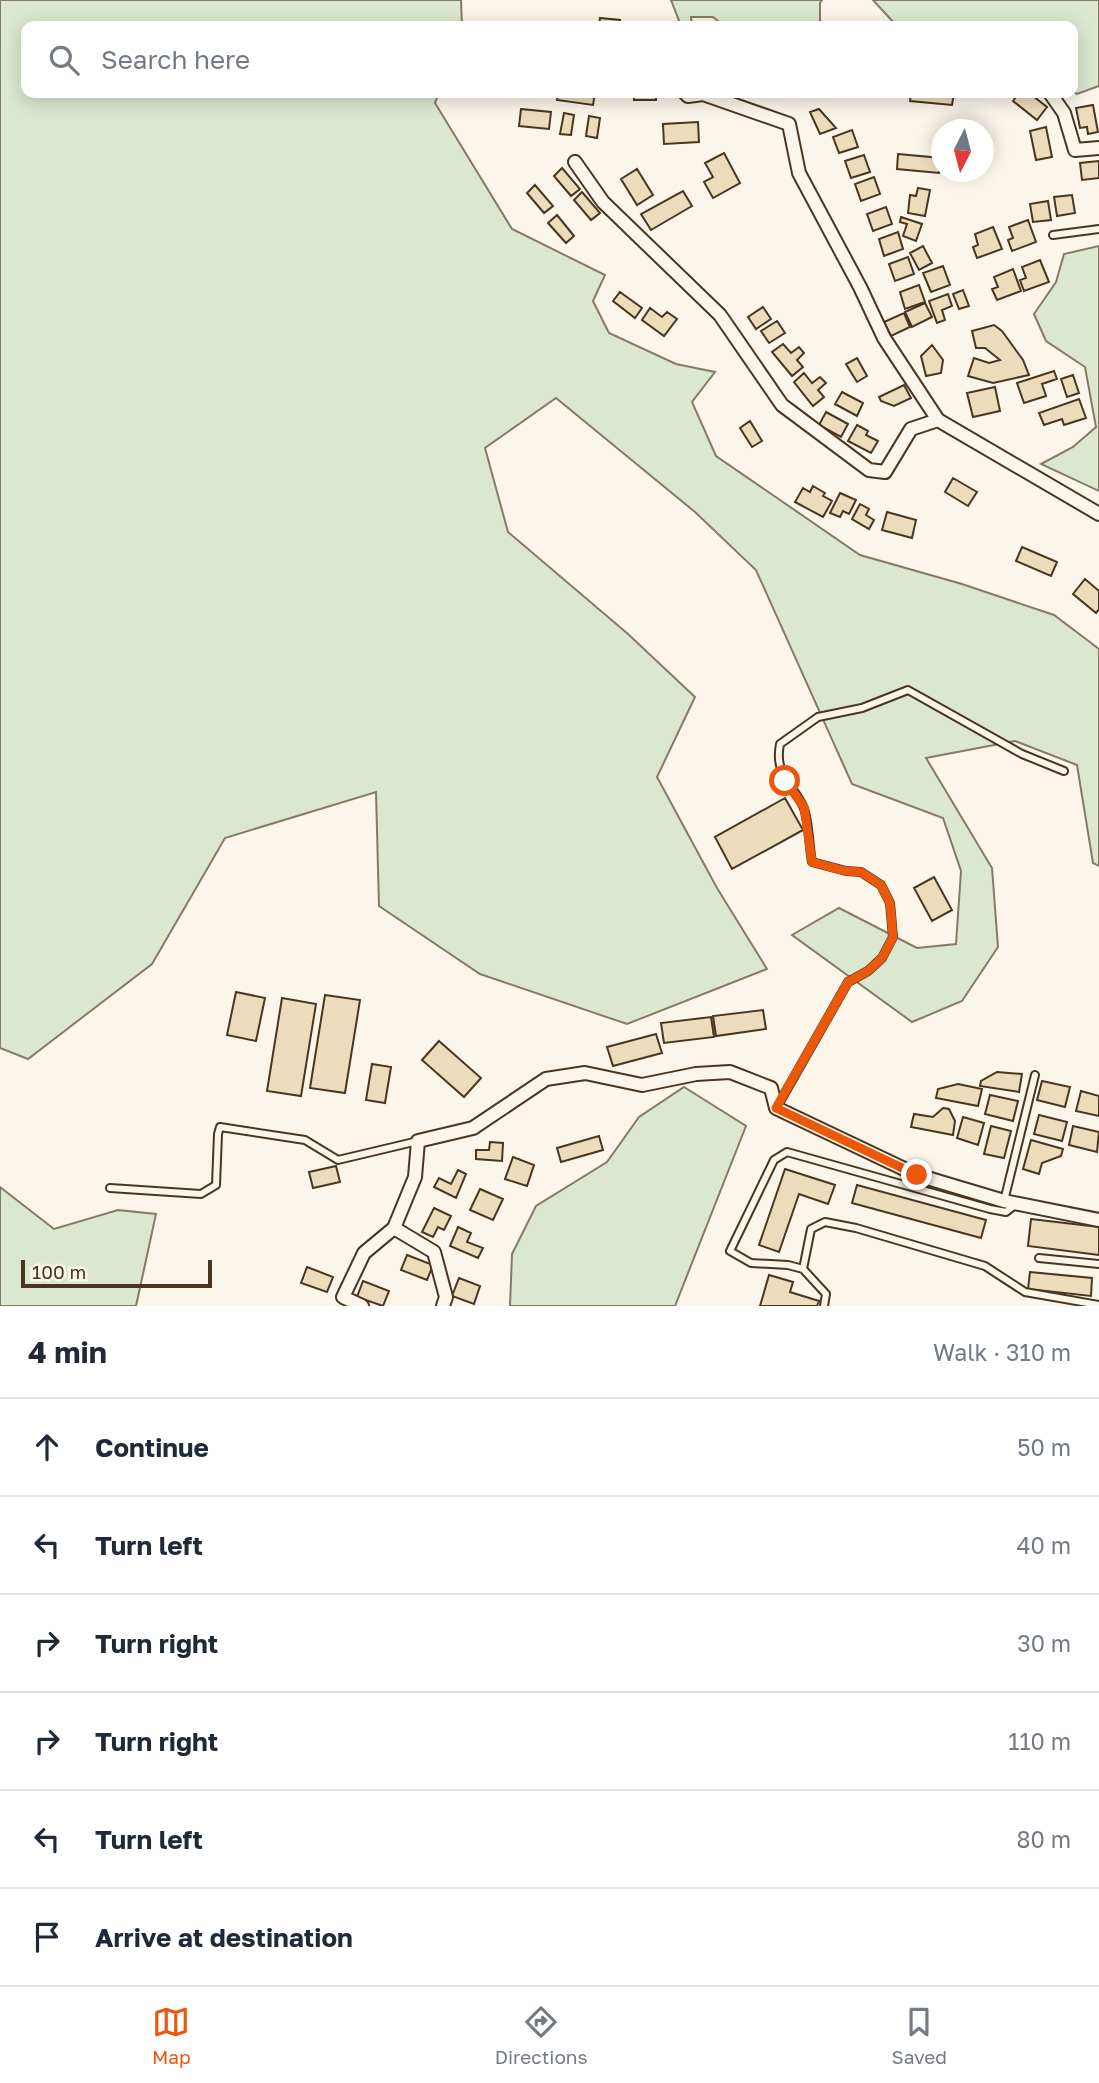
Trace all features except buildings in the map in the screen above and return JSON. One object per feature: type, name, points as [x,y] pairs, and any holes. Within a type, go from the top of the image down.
[{"type":"street","points":[[714,98],[789,124],[799,173],[884,338],[938,420],[1099,514]]},
{"type":"street","points":[[1054,98],[1064,113],[1075,150],[1099,148]]},
{"type":"street","points":[[575,162],[603,202],[720,315],[782,405],[869,470],[885,472],[911,429],[938,420]]},
{"type":"street","points":[[362,1306],[343,1297],[364,1253],[394,1228],[415,1177],[418,1141],[473,1128],[545,1079],[585,1073],[642,1085],[696,1074],[730,1072],[771,1088],[776,1108],[917,1175],[1010,1202],[1099,1220]]},
{"type":"street","points":[[394,1228],[434,1252],[446,1297],[443,1306]]},
{"type":"lane","points":[[1053,235],[1099,229]]},
{"type":"lane","points":[[776,1108],[848,982],[868,971],[882,958],[893,937],[890,903],[881,885],[861,872],[845,871],[812,862],[804,807],[785,781],[778,754],[780,744],[818,717],[862,708],[908,690],[1022,754],[1064,771]]},
{"type":"lane","points":[[824,1306],[826,1294],[803,1269],[788,1265],[751,1263],[730,1251],[774,1160],[787,1152],[1006,1212],[1035,1076]]},
{"type":"lane","points":[[110,1188],[201,1194],[216,1185],[220,1128],[305,1140],[338,1160],[418,1141]]},
{"type":"lane","points":[[803,1269],[811,1229],[825,1222],[856,1228],[985,1266],[1025,1292],[1099,1305]]},
{"type":"lane","points":[[1039,1258],[1099,1264]]},
{"type":"green space","points":[[0,0],[461,0],[462,21],[21,21],[21,98],[437,98],[435,103],[512,229],[605,275],[593,301],[609,333],[676,364],[715,372],[692,402],[716,456],[860,555],[962,584],[1054,615],[1099,649],[1099,866],[1093,863],[1077,765],[1015,741],[926,758],[992,868],[998,947],[962,1001],[912,1022],[792,935],[839,908],[917,948],[956,944],[961,871],[943,818],[852,784],[756,570],[695,512],[556,398],[485,448],[508,532],[628,634],[695,697],[657,777],[717,888],[767,969],[627,1024],[480,974],[379,906],[376,792],[225,838],[152,964],[28,1059],[0,1048]]},
{"type":"green space","points":[[671,0],[822,0],[820,21],[718,21],[713,17],[691,17],[691,21],[679,21]]},
{"type":"green space","points":[[873,0],[1099,0],[1099,86],[1078,94],[1078,21],[892,21]]},
{"type":"green space","points":[[1099,246],[1099,491],[1041,464],[1073,447],[1096,427],[1085,367],[1046,341],[1034,314],[1056,282],[1064,254]]},
{"type":"green space","points":[[684,1087],[746,1126],[675,1306],[510,1306],[512,1254],[536,1206],[607,1162],[639,1117]]},
{"type":"green space","points":[[0,1187],[54,1229],[118,1210],[156,1214],[136,1306],[0,1306]]},
{"type":"route","points":[[785,781],[804,807],[812,862],[845,871],[861,872],[881,885],[890,903],[893,937],[882,958],[868,971],[848,982],[776,1108],[917,1175]]}]
